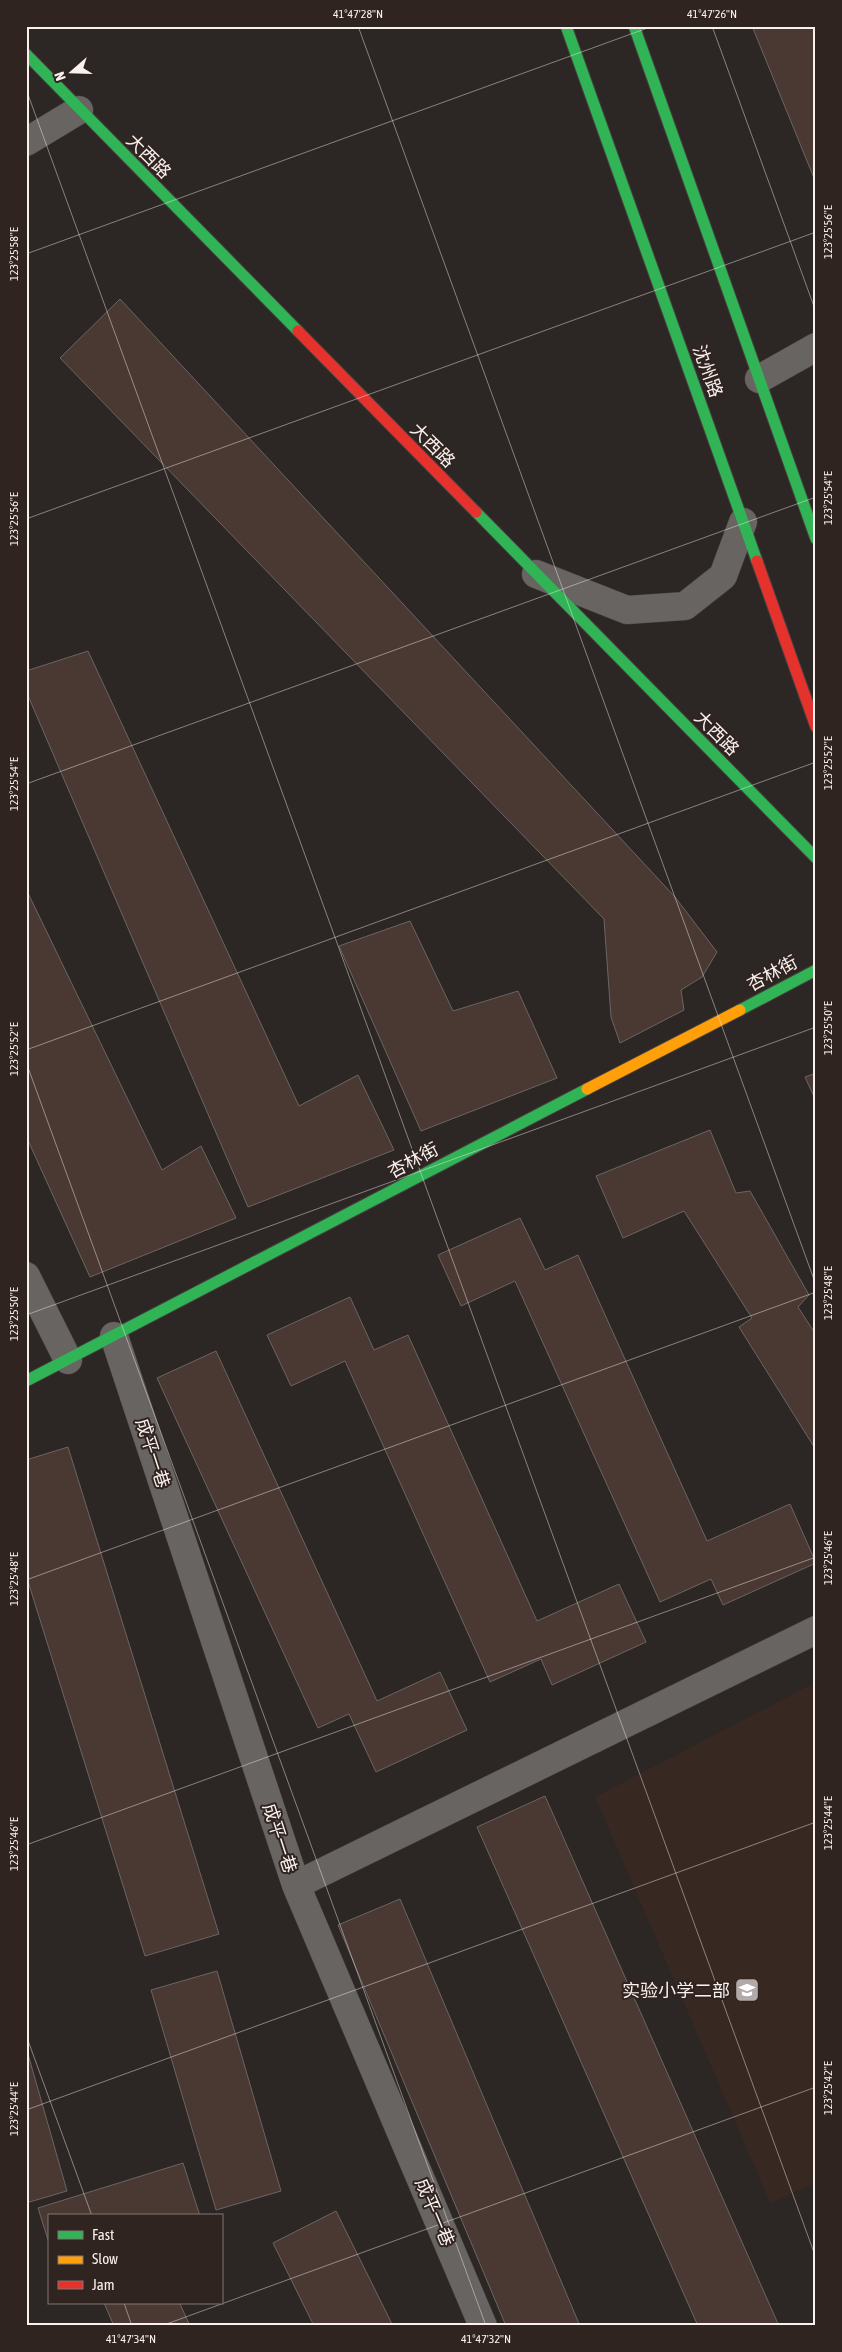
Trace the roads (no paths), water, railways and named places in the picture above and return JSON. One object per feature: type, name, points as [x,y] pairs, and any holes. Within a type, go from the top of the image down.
[{"type":"main road","name":"沈州路","points":[[566,26],[816,727]]},
{"type":"main road","points":[[634,26],[816,539]]},
{"type":"main road","name":"大西路","points":[[26,54],[816,858]]},
{"type":"main road","name":"杏林街","points":[[26,1382],[816,970]]},
{"type":"street","points":[[26,142],[79,110]]},
{"type":"street","points":[[759,379],[816,347]]},
{"type":"street","points":[[536,574],[627,610],[686,606],[723,576],[743,522]]},
{"type":"street","points":[[26,1276],[68,1360]]},
{"type":"street","name":"成平一巷","points":[[114,1336],[296,1885],[483,2326]]},
{"type":"street","points":[[296,1885],[816,1630]]},
{"type":"place","name":"实验小学二部","points":[[747,1990]]}]
